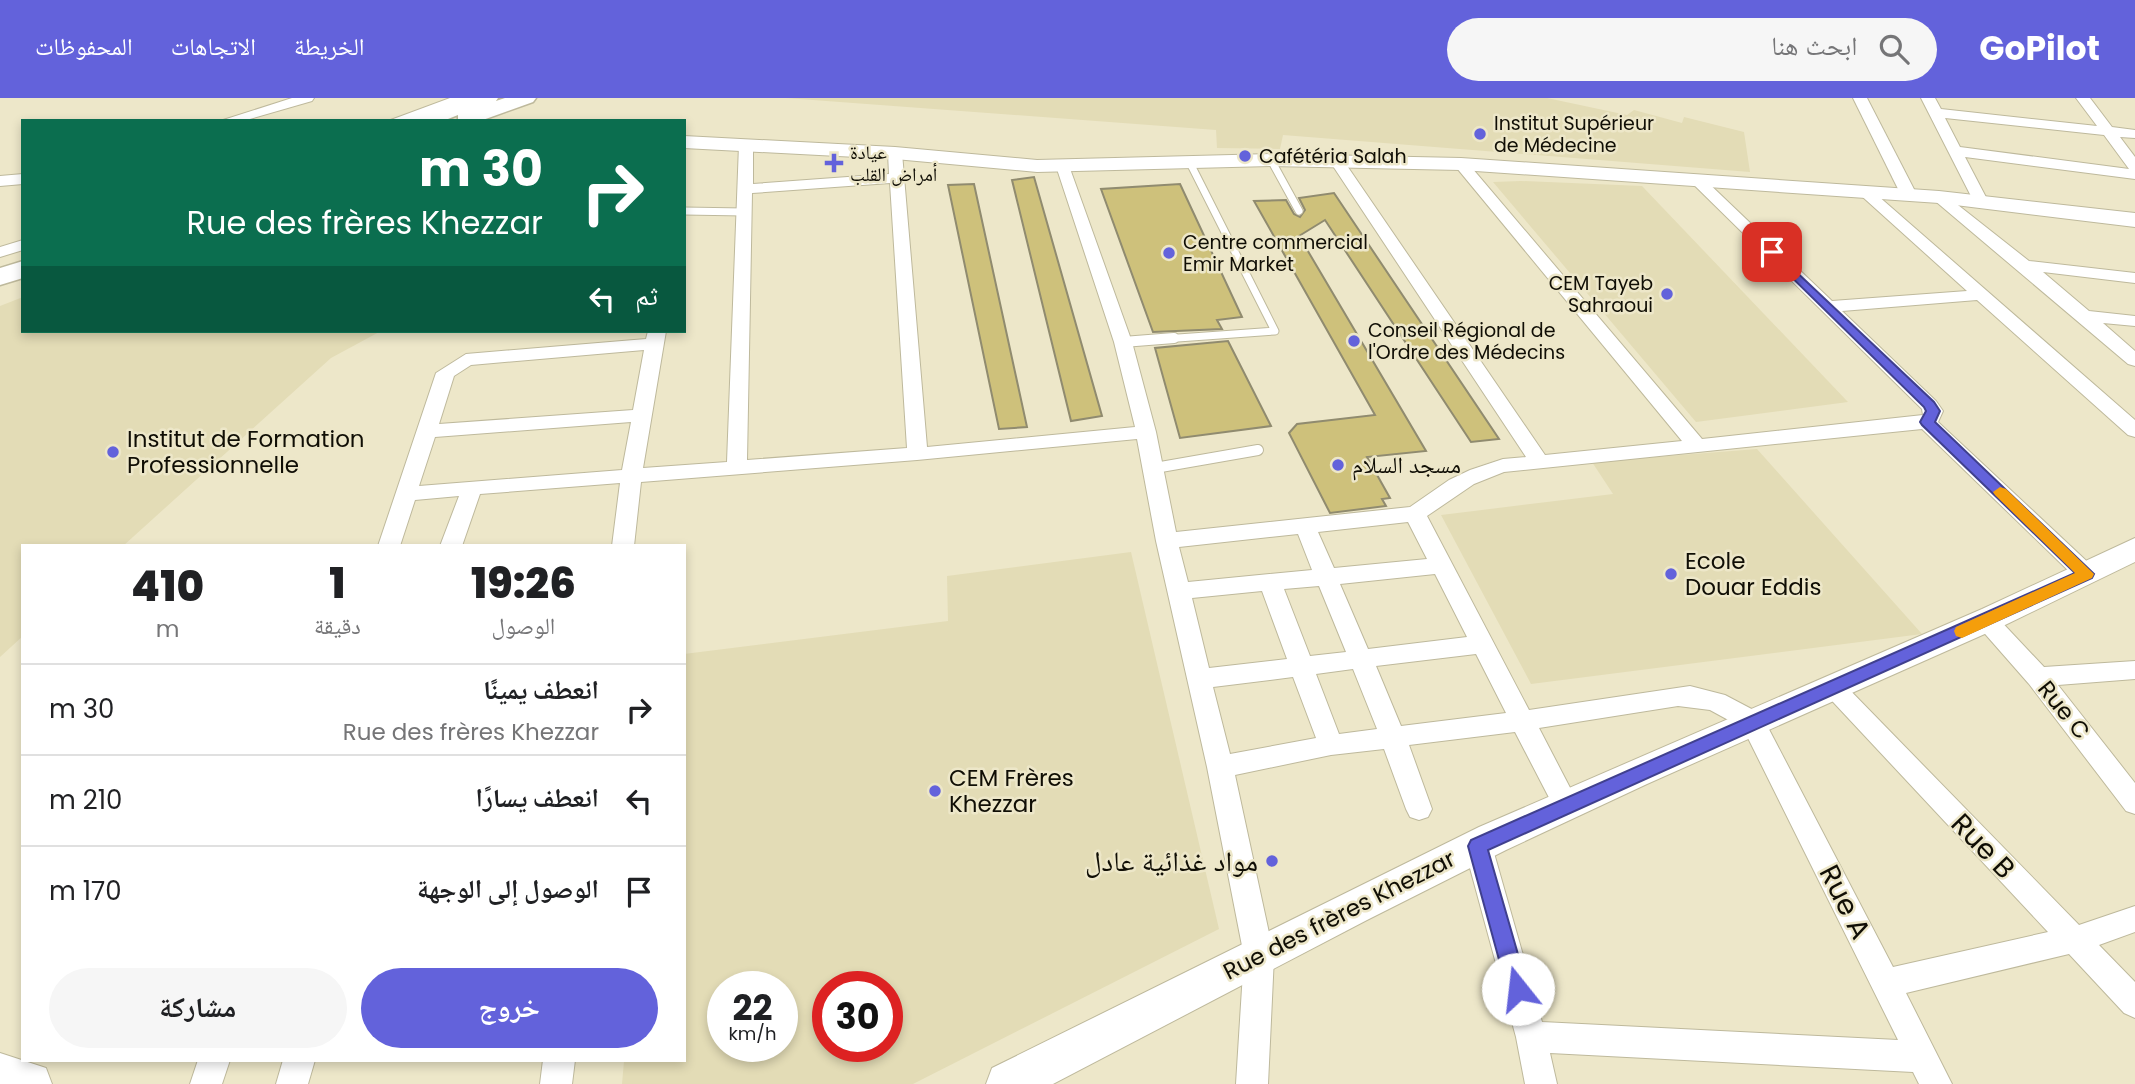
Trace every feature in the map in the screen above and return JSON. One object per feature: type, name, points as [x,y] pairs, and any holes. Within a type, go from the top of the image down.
[{"type":"main road","points":[[425,119],[452,106],[487,110],[526,98]]},
{"type":"main road","points":[[0,265],[21,258]]},
{"type":"main road","points":[[0,277],[21,270]]},
{"type":"street","points":[[232,119],[283,101],[306,98]]},
{"type":"street","points":[[1860,98],[1909,195]]},
{"type":"street","points":[[1928,98],[1980,201]]},
{"type":"street","points":[[2083,98],[2135,167]]},
{"type":"street","points":[[403,119],[452,106]]},
{"type":"street","points":[[1935,113],[2135,134]]},
{"type":"street","points":[[686,142],[895,153],[1007,164],[1063,166],[1271,160],[1461,164],[1939,197],[2135,220]]},
{"type":"street","points":[[737,467],[746,145]]},
{"type":"street","points":[[1955,151],[2135,174]]},
{"type":"street","points":[[895,153],[917,454]]},
{"type":"street","points":[[1336,160],[1539,461]]},
{"type":"street","points":[[1461,164],[1696,445]]},
{"type":"street","points":[[1063,166],[1122,342],[1146,432],[1167,541],[1220,766],[1259,956],[1252,1084]]},
{"type":"street","points":[[744,189],[895,178]]},
{"type":"street","points":[[0,181],[21,179]]},
{"type":"street","points":[[1167,541],[1415,514],[1459,481],[1476,473],[1539,461],[1927,422],[1933,411],[1929,405],[1696,179]]},
{"type":"street","points":[[1864,191],[2135,432]]},
{"type":"street","points":[[1939,197],[2135,360]]},
{"type":"street","points":[[0,252],[21,246]]},
{"type":"street","points":[[2024,265],[2135,278]]},
{"type":"street","points":[[1828,307],[1981,295]]},
{"type":"street","points":[[2084,316],[2135,321]]},
{"type":"street","points":[[390,544],[445,373],[466,360],[656,338],[631,476],[623,544]]},
{"type":"street","points":[[427,431],[643,415]]},
{"type":"street","points":[[1927,422],[2086,574]]},
{"type":"street","points":[[407,494],[917,454],[1146,432]]},
{"type":"street","points":[[452,544],[472,488]]},
{"type":"street","points":[[1415,514],[1566,805]]},
{"type":"street","points":[[1305,526],[1393,737],[1419,808]]},
{"type":"street","name":"Rue des frères Khezzar","points":[[1008,1084],[1478,846],[1752,721],[1987,621],[2135,549]]},
{"type":"street","points":[[1179,591],[1440,566]]},
{"type":"street","points":[[1270,582],[1331,745]]},
{"type":"street","name":"Rue C","points":[[1987,621],[2123,770],[2135,803]]},
{"type":"street","points":[[1199,678],[1483,644]]},
{"type":"street","points":[[2038,677],[2135,670]]},
{"type":"street","name":"Rue B","points":[[1832,688],[2135,1003]]},
{"type":"street","points":[[1220,766],[1331,745],[1690,696],[1716,702],[1752,721]]},
{"type":"street","name":"Rue A","points":[[1752,721],[1928,1070]]},
{"type":"street","points":[[1478,846],[1531,1037],[1541,1084]]},
{"type":"street","points":[[1886,984],[2073,940],[2135,919]]},
{"type":"street","points":[[1531,1037],[1928,1070]]},
{"type":"street","points":[[206,1084],[213,1062]]},
{"type":"street","points":[[292,1084],[298,1062]]},
{"type":"street","points":[[556,1084],[559,1062]]},
{"type":"street","points":[[0,1075],[30,1084]]},
{"type":"lane","points":[[1271,160],[1299,211]]},
{"type":"lane","points":[[1122,342],[1275,331],[1190,163]]},
{"type":"lane","points":[[686,211],[744,212]]},
{"type":"lane","points":[[1155,468],[1258,450]]},
{"type":"shaded area","name":"Institut Supérieur de Médecine","points":[[786,98],[1547,98],[1627,115],[1634,110],[1682,123],[1684,117],[1744,132],[1750,172],[1283,135],[1280,149],[1217,148],[1216,130]]},
{"type":"shaded area","name":"CEM Tayeb Sahraoui","points":[[1493,182],[1642,186],[1848,402],[1696,422]]},
{"type":"shaded area","name":"Institut de Formation Professionnelle","points":[[21,298],[21,333],[377,333],[331,358],[125,544],[21,544],[21,638],[0,657],[0,306]]},
{"type":"shaded area","name":"Ecole Douar Eddis","points":[[1757,449],[1922,634],[1531,684],[1441,515],[1613,494],[1592,462]]},
{"type":"shaded area","name":"CEM Frères Khezzar","points":[[1131,552],[1219,929],[913,1084],[622,1084],[624,1062],[686,1062],[686,654],[948,621],[947,576]]},
{"type":"building","points":[[1034,177],[1102,416],[1071,421],[1012,180]]},
{"type":"building","points":[[974,184],[1027,427],[999,429],[948,185]]},
{"type":"building","name":"Centre commercial Emir Market","points":[[1180,184],[1242,317],[1217,320],[1222,329],[1153,332],[1101,189]]},
{"type":"building","points":[[1334,193],[1499,439],[1471,442],[1325,220],[1299,236],[1426,451],[1367,457],[1390,498],[1382,499],[1386,506],[1330,513],[1289,433],[1297,424],[1375,415],[1254,201],[1286,200],[1294,214],[1300,217],[1305,210],[1299,198]]},
{"type":"building","points":[[1228,341],[1271,426],[1180,438],[1155,348]]},
{"type":"slow traffic","points":[[1962,631],[2086,574],[2000,492]]},
{"type":"place","name":"Institut Supérieur de Médecine","points":[[1480,134]]},
{"type":"place","name":"Cafétéria Salah","points":[[1245,156]]},
{"type":"place","name":"عيادة أمراض القلب","points":[[834,163]]},
{"type":"place","name":"Centre commercial Emir Market","points":[[1169,253]]},
{"type":"place","name":"CEM Tayeb Sahraoui","points":[[1667,294]]},
{"type":"place","name":"Conseil Régional de l'Ordre des Médecins","points":[[1354,341]]},
{"type":"place","name":"Institut de Formation Professionnelle","points":[[113,452]]},
{"type":"place","name":"مسجد السلام","points":[[1338,465]]},
{"type":"place","name":"Ecole Douar Eddis","points":[[1671,574]]},
{"type":"place","name":"CEM Frères Khezzar","points":[[935,791]]},
{"type":"place","name":"مواد غذائية عادل","points":[[1272,861]]},
{"type":"route","points":[[1518,989],[1478,846],[1752,721],[1987,621],[2086,574],[1927,422],[1933,411],[1929,405],[1772,252]]}]
